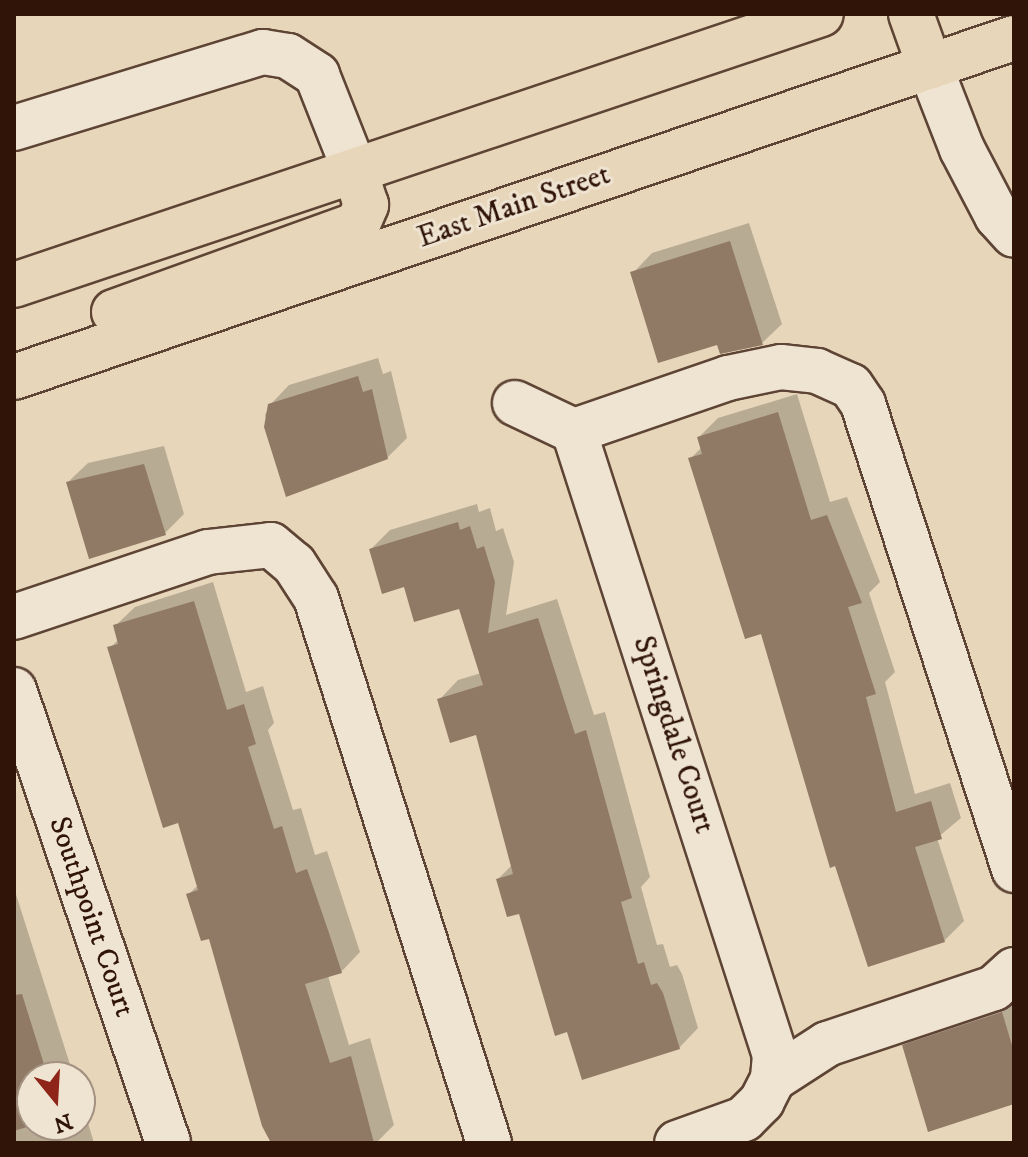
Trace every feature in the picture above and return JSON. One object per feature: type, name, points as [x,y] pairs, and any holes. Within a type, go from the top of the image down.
[{"type":"main road","points":[[14,285],[821,14]]},
{"type":"main road","points":[[911,14],[930,67]]},
{"type":"main road","name":"East Main Street","points":[[14,377],[1014,38]]},
{"type":"main road","points":[[14,357],[115,311],[358,224],[366,205],[355,171]]},
{"type":"street","points":[[14,128],[263,52],[288,56],[317,75],[355,171]]},
{"type":"street","points":[[930,67],[962,149],[997,216],[1014,235]]},
{"type":"street","points":[[515,403],[574,431],[728,378],[781,367],[817,371],[851,386],[863,404],[1014,870]]},
{"type":"street","name":"Springdale Court","points":[[574,431],[770,1031],[768,1090]]},
{"type":"street","points":[[14,617],[208,552],[271,545],[294,564],[316,598],[489,1143]]},
{"type":"street","name":"Southpoint Court","points":[[14,690],[168,1143]]},
{"type":"street","points":[[677,1143],[744,1119],[768,1090],[827,1044],[994,988],[1014,970]]},
{"type":"building","points":[[730,241],[763,345],[720,354],[717,345],[658,363],[630,272]]},
{"type":"building","points":[[358,376],[363,392],[372,389],[388,459],[286,497],[264,427],[268,404]]},
{"type":"building","points":[[778,412],[811,520],[827,515],[862,603],[848,607],[876,694],[866,697],[896,812],[931,801],[942,839],[915,847],[945,942],[868,967],[835,866],[830,868],[761,634],[745,639],[688,458],[702,454],[697,437]]},
{"type":"building","points":[[144,464],[166,535],[89,559],[66,482]]},
{"type":"building","points":[[458,522],[460,530],[470,526],[477,549],[484,546],[495,582],[488,633],[538,618],[575,734],[586,730],[632,898],[621,902],[638,964],[644,962],[651,985],[657,983],[663,993],[680,1049],[582,1080],[567,1032],[555,1036],[519,914],[507,917],[496,879],[513,874],[476,735],[450,743],[437,699],[483,685],[459,609],[414,622],[404,587],[382,594],[369,549]]},
{"type":"building","points":[[194,601],[227,710],[244,704],[256,744],[248,747],[274,829],[282,826],[296,873],[307,869],[329,933],[342,973],[305,984],[330,1063],[351,1056],[374,1143],[271,1143],[262,1126],[209,939],[201,941],[186,894],[198,890],[178,823],[163,828],[107,647],[118,644],[113,625]]},
{"type":"building","points":[[22,994],[43,1061],[16,1061],[14,1131],[14,995]]},
{"type":"building","points":[[1002,1012],[1014,1052],[1014,1104],[928,1132],[902,1045]]}]
